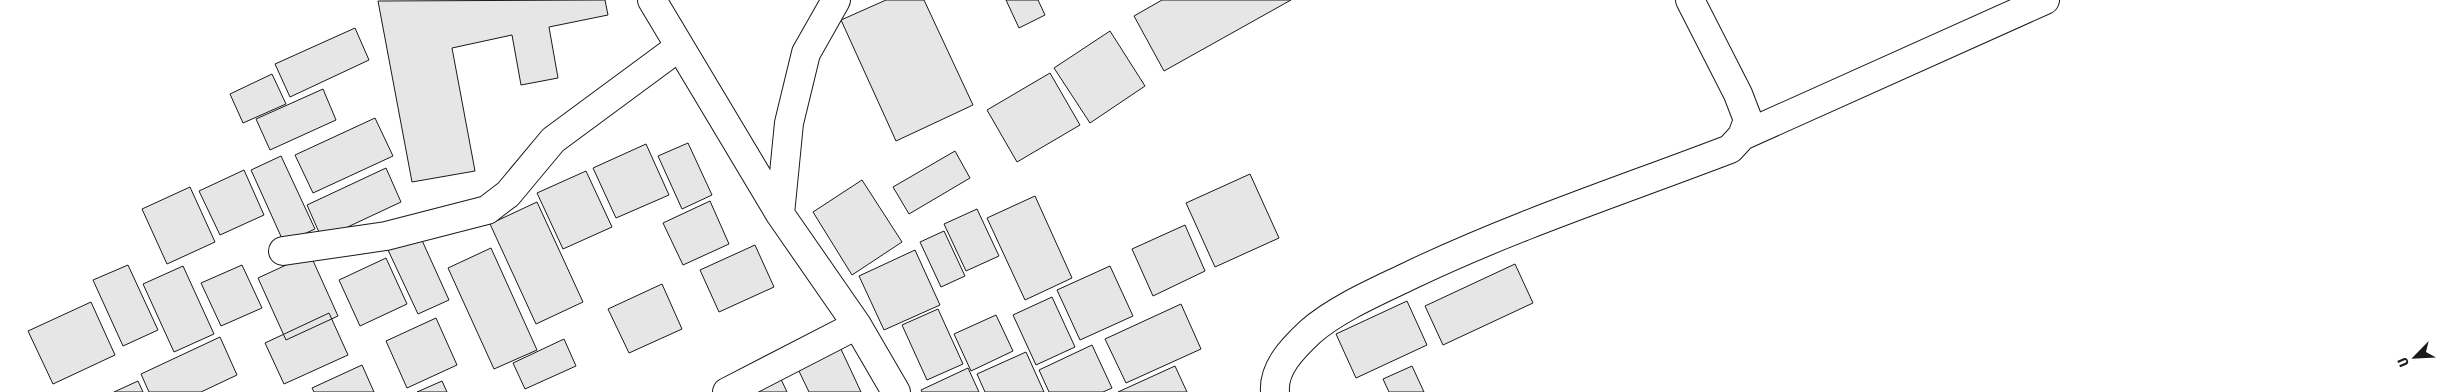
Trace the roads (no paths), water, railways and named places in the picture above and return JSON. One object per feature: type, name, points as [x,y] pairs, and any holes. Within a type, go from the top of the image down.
[{"type":"street","points":[[652,0],[780,214],[857,325],[896,392]]},
{"type":"street","points":[[780,214],[789,123],[806,53],[836,0]]},
{"type":"street","points":[[1275,392],[1274,380],[1286,358],[1311,332],[1361,299],[1460,252],[1730,149],[1742,136],[1748,120],[1738,94],[1690,0]]},
{"type":"street","points":[[1742,136],[2045,0]]},
{"type":"street","points":[[283,251],[386,236],[486,210],[508,194],[553,140],[679,48]]},
{"type":"street","points":[[727,392],[857,325]]}]
